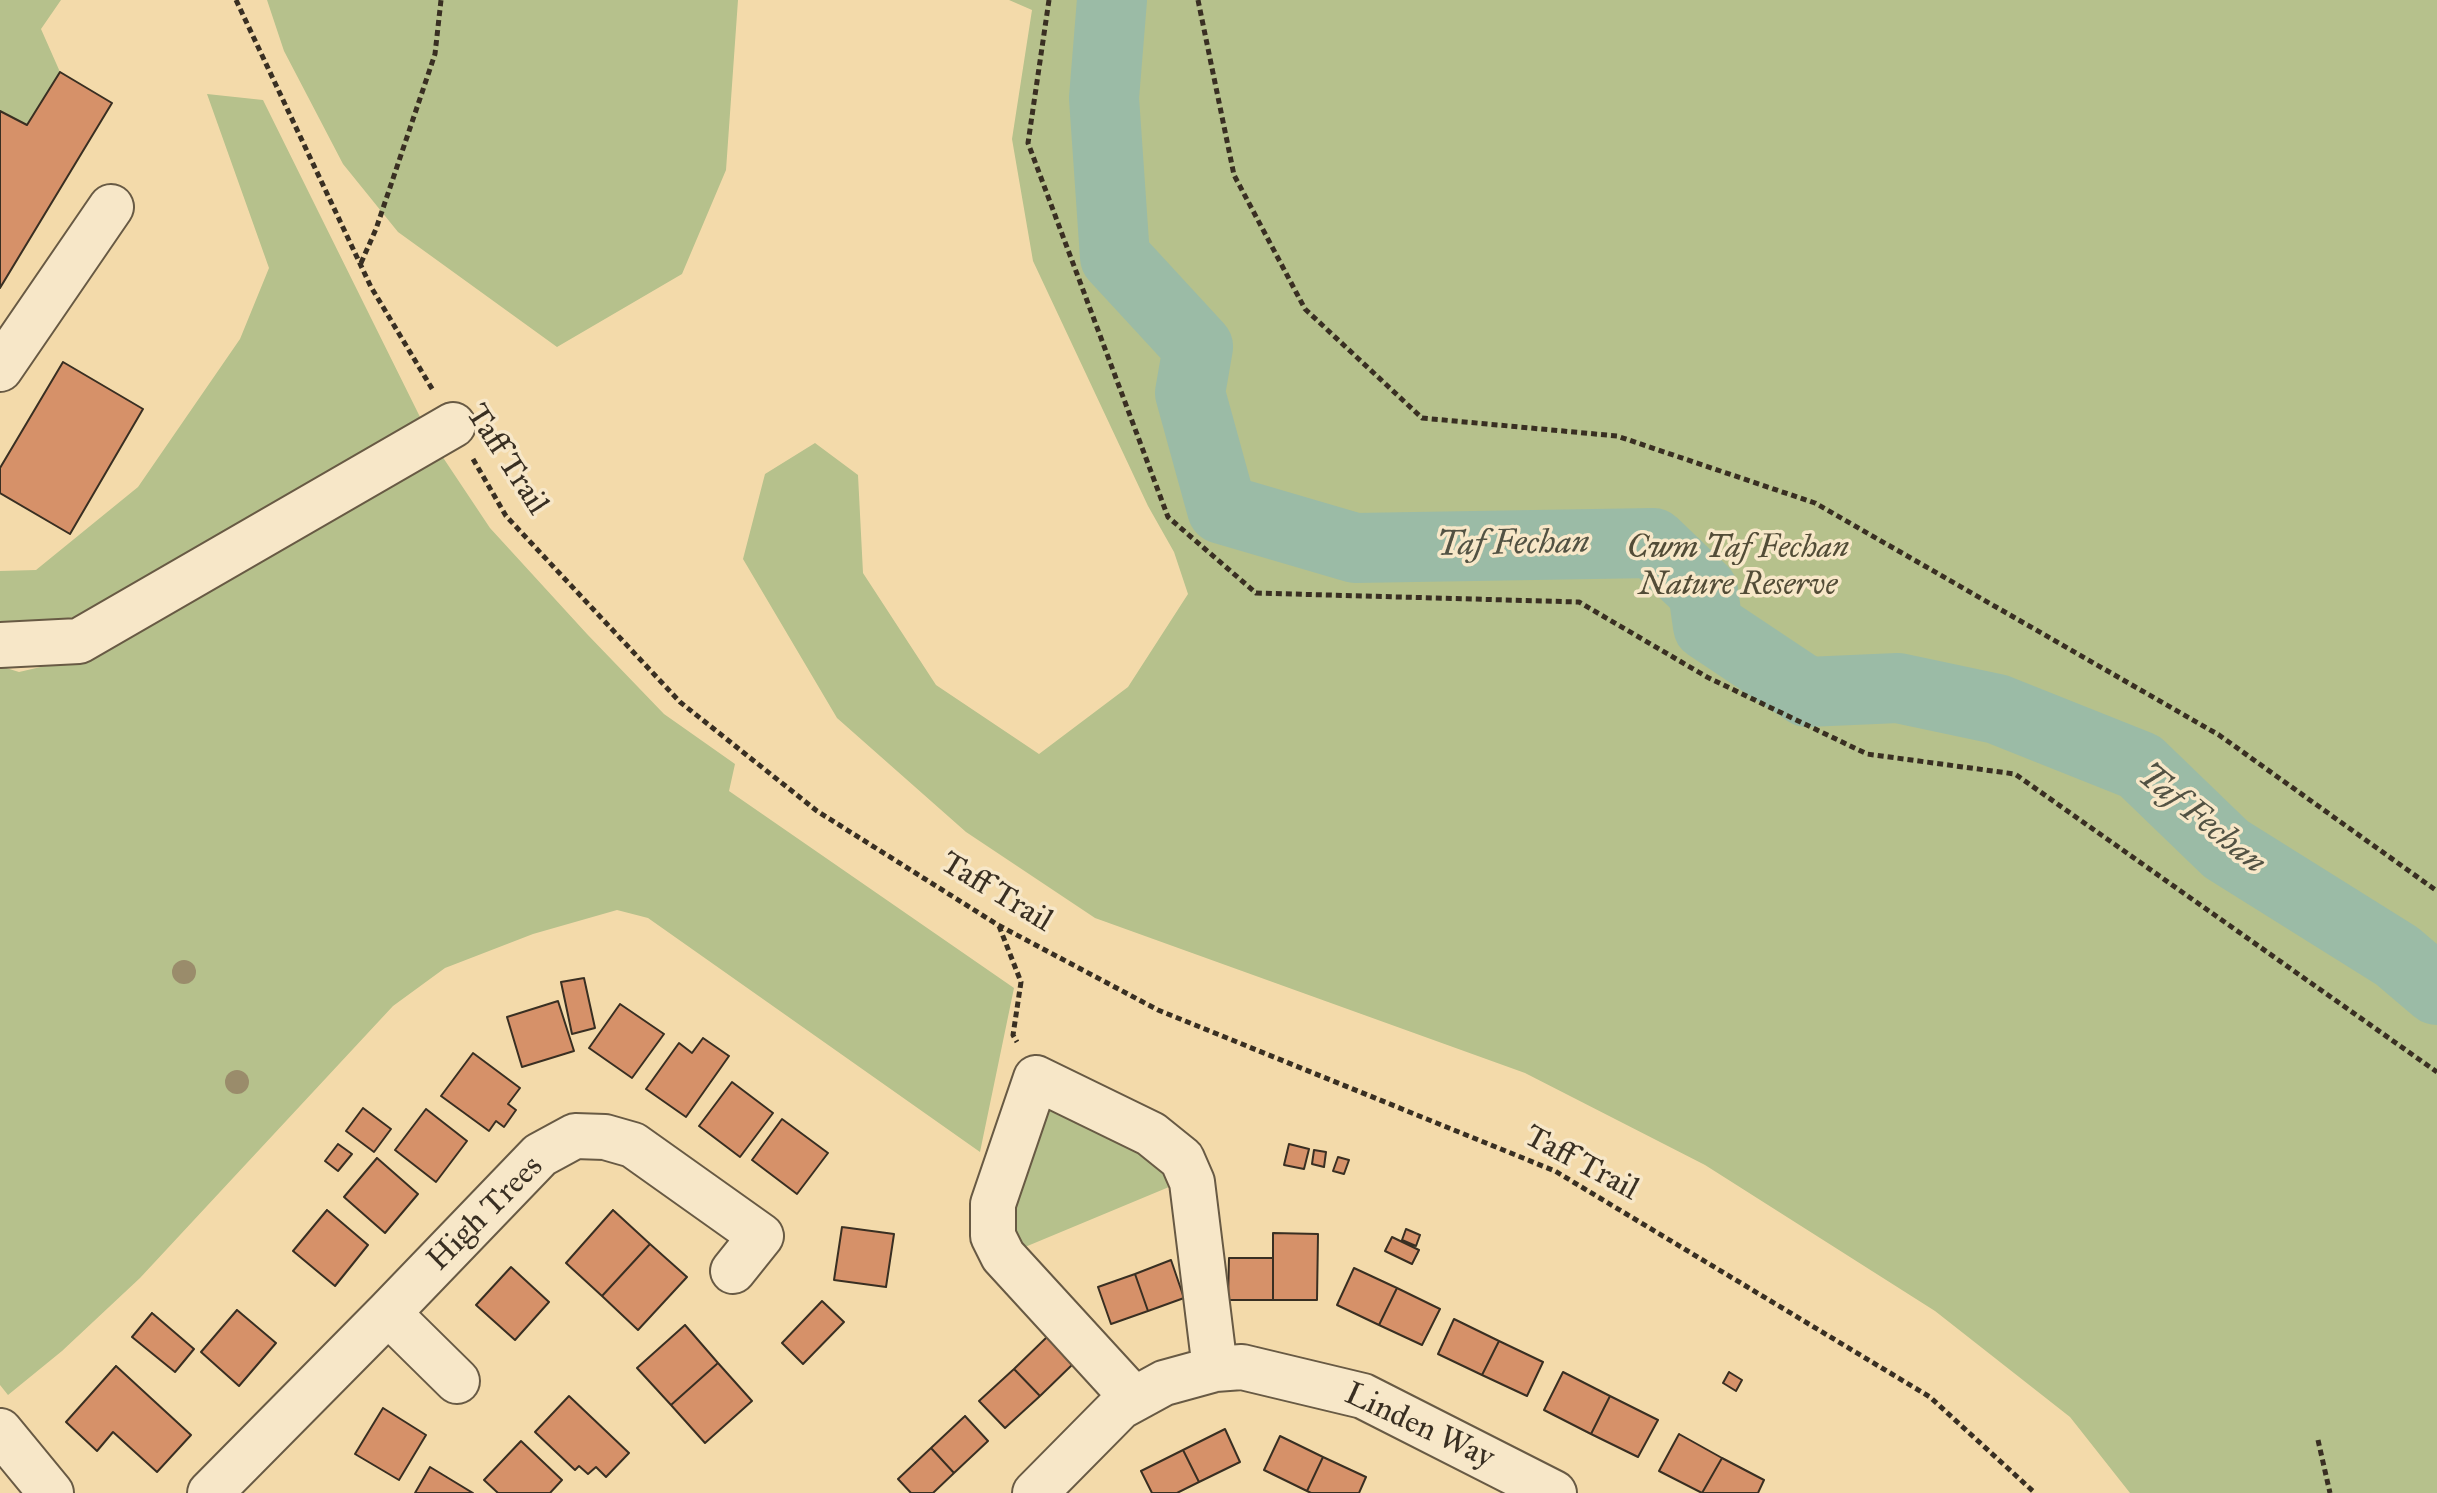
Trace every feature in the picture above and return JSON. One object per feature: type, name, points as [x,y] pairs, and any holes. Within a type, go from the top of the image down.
[{"type":"street","points":[[0,369],[111,207]]},
{"type":"street","points":[[0,645],[79,641],[453,425]]},
{"type":"street","points":[[1134,1399],[1003,1256],[993,1236],[993,1204],[1036,1078],[1151,1134],[1182,1159],[1192,1182],[1215,1369]]},
{"type":"street","name":"High Trees","points":[[210,1493],[540,1155],[575,1136],[605,1137],[633,1145],[761,1236],[733,1271]]},
{"type":"street","points":[[388,1313],[457,1381]]},
{"type":"street","name":"Linden Way","points":[[1035,1493],[1120,1407],[1164,1383],[1215,1369],[1242,1367],[1363,1396],[1554,1493]]},
{"type":"street","points":[[0,1431],[51,1493]]},
{"type":"path","name":"Taff Trail","points":[[236,0],[371,287],[506,516],[680,702],[817,811],[998,925],[1158,1010],[1555,1171],[1930,1397],[2035,1493]]},
{"type":"path","points":[[361,263],[376,229],[435,54],[441,0]]},
{"type":"path","points":[[1049,0],[1028,143],[1168,517],[1256,593],[1579,602],[1707,677],[1867,754],[2015,774],[2437,1072]]},
{"type":"path","points":[[1198,0],[1234,175],[1305,309],[1422,418],[1617,436],[1815,503],[2219,735],[2437,891]]},
{"type":"path","points":[[998,925],[1021,982],[1013,1035],[1036,1078]]},
{"type":"path","points":[[2318,1440],[2330,1493]]},
{"type":"green space","points":[[0,0],[61,0],[41,29],[60,72],[27,125],[0,111]]},
{"type":"green space","points":[[267,0],[738,0],[726,170],[682,274],[557,347],[398,232],[343,164],[284,51]]},
{"type":"green space","name":"Cwm Taf Fechan Nature Reserve","points":[[1009,0],[2437,0],[2437,1493],[2130,1493],[2070,1417],[1935,1311],[1705,1165],[1525,1073],[1095,918],[966,832],[837,718],[743,559],[765,474],[815,443],[858,475],[863,573],[936,685],[1039,754],[1128,687],[1188,594],[1174,552],[1148,506],[1033,261],[1012,139],[1032,10]]},
{"type":"green space","points":[[207,94],[263,100],[423,423],[92,615],[0,627],[0,571],[36,570],[138,487],[240,339],[269,268]]},
{"type":"green space","points":[[440,453],[490,528],[587,634],[664,714],[735,764],[729,791],[1014,988],[980,1152],[648,918],[617,910],[533,934],[445,968],[393,1006],[140,1278],[62,1351],[8,1395],[0,1385],[0,666],[19,672],[71,660]]},
{"type":"green space","points":[[1043,1094],[1147,1143],[1181,1182],[1013,1252],[1003,1238]]},
{"type":"building","points":[[60,72],[112,103],[0,288],[0,111],[27,125]]},
{"type":"building","points":[[63,362],[143,409],[70,534],[0,493],[0,468]]},
{"type":"building","points":[[584,978],[595,1028],[572,1034],[561,982]]},
{"type":"building","points":[[558,1001],[574,1051],[522,1067],[507,1017]]},
{"type":"building","points":[[620,1004],[664,1034],[632,1078],[589,1048]]},
{"type":"building","points":[[703,1038],[729,1056],[686,1117],[646,1089],[679,1043],[692,1053]]},
{"type":"building","points":[[473,1053],[520,1088],[508,1104],[516,1110],[504,1127],[496,1121],[489,1131],[441,1096]]},
{"type":"building","points":[[732,1082],[773,1113],[740,1157],[699,1126]]},
{"type":"building","points":[[363,1108],[391,1129],[374,1152],[346,1131]]},
{"type":"building","points":[[426,1109],[467,1141],[436,1182],[395,1150]]},
{"type":"building","points":[[782,1119],[828,1153],[797,1194],[752,1160]]},
{"type":"building","points":[[338,1144],[352,1154],[338,1171],[325,1161]]},
{"type":"building","points":[[1289,1144],[1309,1149],[1304,1169],[1284,1165]]},
{"type":"building","points":[[1314,1150],[1326,1152],[1324,1167],[1312,1164]]},
{"type":"building","points":[[1338,1157],[1349,1160],[1344,1174],[1333,1171]]},
{"type":"building","points":[[377,1158],[418,1194],[385,1233],[344,1197]]},
{"type":"building","points":[[327,1210],[368,1245],[335,1286],[293,1251]]},
{"type":"building","points":[[613,1210],[650,1244],[602,1296],[566,1263]]},
{"type":"building","points":[[842,1227],[894,1234],[886,1287],[834,1280]]},
{"type":"building","points":[[1406,1229],[1420,1235],[1416,1246],[1402,1240]]},
{"type":"building","points":[[1273,1233],[1318,1234],[1317,1300],[1273,1300]]},
{"type":"building","points":[[1392,1237],[1419,1250],[1412,1264],[1385,1251]]},
{"type":"building","points":[[650,1244],[687,1277],[638,1330],[602,1296]]},
{"type":"building","points":[[1229,1258],[1273,1258],[1273,1300],[1228,1300]]},
{"type":"building","points":[[1171,1260],[1184,1298],[1148,1311],[1135,1274]]},
{"type":"building","points":[[511,1267],[549,1302],[515,1340],[476,1305]]},
{"type":"building","points":[[1354,1268],[1397,1288],[1379,1325],[1337,1305]]},
{"type":"building","points":[[1135,1274],[1148,1311],[1111,1324],[1098,1287]]},
{"type":"building","points":[[1397,1288],[1440,1309],[1422,1345],[1379,1325]]},
{"type":"building","points":[[822,1301],[844,1322],[803,1364],[782,1343]]},
{"type":"building","points":[[237,1310],[276,1343],[239,1386],[201,1352]]},
{"type":"building","points":[[152,1313],[194,1349],[175,1372],[132,1337]]},
{"type":"building","points":[[1454,1319],[1499,1341],[1482,1375],[1438,1354]]},
{"type":"building","points":[[685,1325],[718,1363],[671,1405],[637,1368]]},
{"type":"building","points":[[1048,1336],[1074,1363],[1040,1396],[1014,1369]]},
{"type":"building","points":[[1499,1341],[1543,1362],[1527,1396],[1482,1375]]},
{"type":"building","points":[[718,1363],[752,1401],[705,1443],[671,1405]]},
{"type":"building","points":[[116,1366],[191,1435],[157,1472],[113,1432],[97,1451],[66,1422]]},
{"type":"building","points":[[1014,1369],[1040,1396],[1005,1428],[979,1401]]},
{"type":"building","points":[[1563,1372],[1610,1396],[1591,1434],[1544,1410]]},
{"type":"building","points":[[1729,1372],[1742,1380],[1736,1391],[1723,1383]]},
{"type":"building","points":[[569,1396],[629,1453],[606,1477],[596,1467],[588,1474],[579,1466],[575,1470],[535,1432]]},
{"type":"building","points":[[1610,1396],[1658,1420],[1638,1457],[1591,1434]]},
{"type":"building","points":[[383,1408],[426,1435],[399,1480],[355,1454]]},
{"type":"building","points":[[965,1416],[988,1441],[954,1473],[931,1448]]},
{"type":"building","points":[[1225,1429],[1240,1462],[1199,1482],[1183,1450]]},
{"type":"building","points":[[1679,1434],[1722,1458],[1702,1493],[1659,1471]]},
{"type":"building","points":[[1280,1436],[1323,1457],[1307,1491],[1264,1470]]},
{"type":"building","points":[[521,1441],[562,1480],[550,1493],[498,1493],[484,1480]]},
{"type":"building","points":[[931,1448],[954,1473],[933,1493],[911,1493],[898,1479]]},
{"type":"building","points":[[1183,1450],[1199,1482],[1177,1493],[1152,1493],[1141,1471]]},
{"type":"building","points":[[1323,1457],[1366,1477],[1359,1493],[1307,1491]]},
{"type":"building","points":[[1722,1458],[1764,1480],[1758,1493],[1702,1493]]},
{"type":"building","points":[[430,1467],[473,1493],[415,1493]]},
{"type":"waterway","name":"Taf Fechan","points":[[1112,0],[1104,98],[1115,257],[1198,347],[1190,393],[1222,509],[1355,548],[1653,543],[1703,591],[1708,626],[1807,692],[1898,688],[1997,709],[2140,766],[2226,849],[2397,956],[2437,990]]}]
